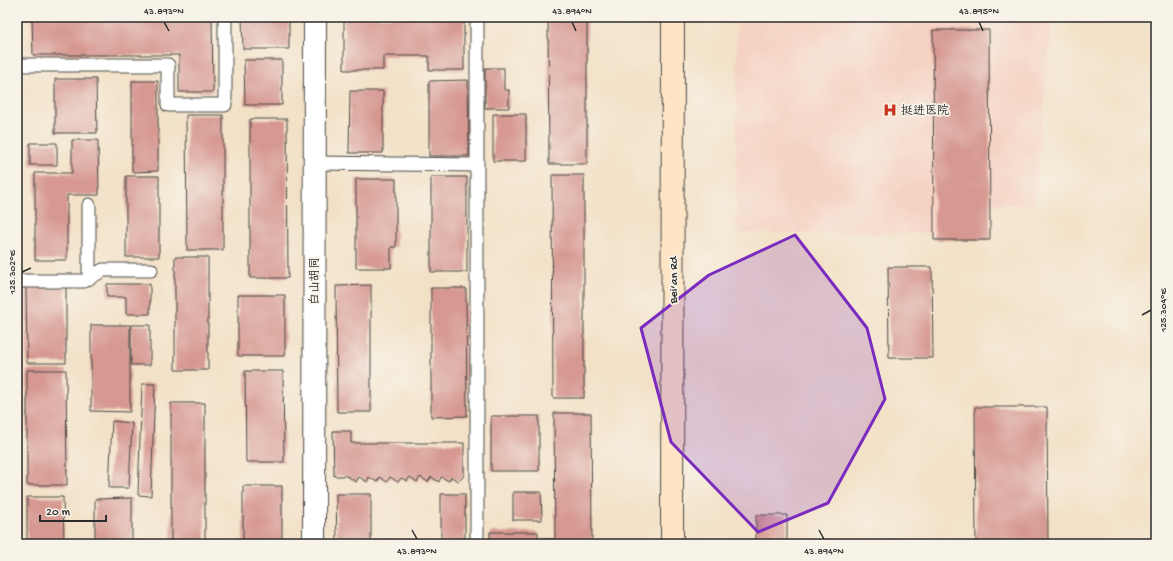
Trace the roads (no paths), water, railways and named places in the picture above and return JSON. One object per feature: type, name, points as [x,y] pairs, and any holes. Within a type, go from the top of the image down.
[{"type":"street","name":"白山胡同","points":[[314,544],[315,17]]},
{"type":"street","name":"Bei’an Rd","points":[[672,544],[673,17]]},
{"type":"lane","points":[[17,65],[168,65],[168,105],[225,105],[225,17]]},
{"type":"lane","points":[[477,17],[477,544]]},
{"type":"lane","points":[[314,163],[477,165]]},
{"type":"lane","points":[[89,278],[90,205]]},
{"type":"lane","points":[[17,281],[84,281],[103,270],[151,270]]},
{"type":"place","name":"挺进医院","points":[[890,110]]}]
